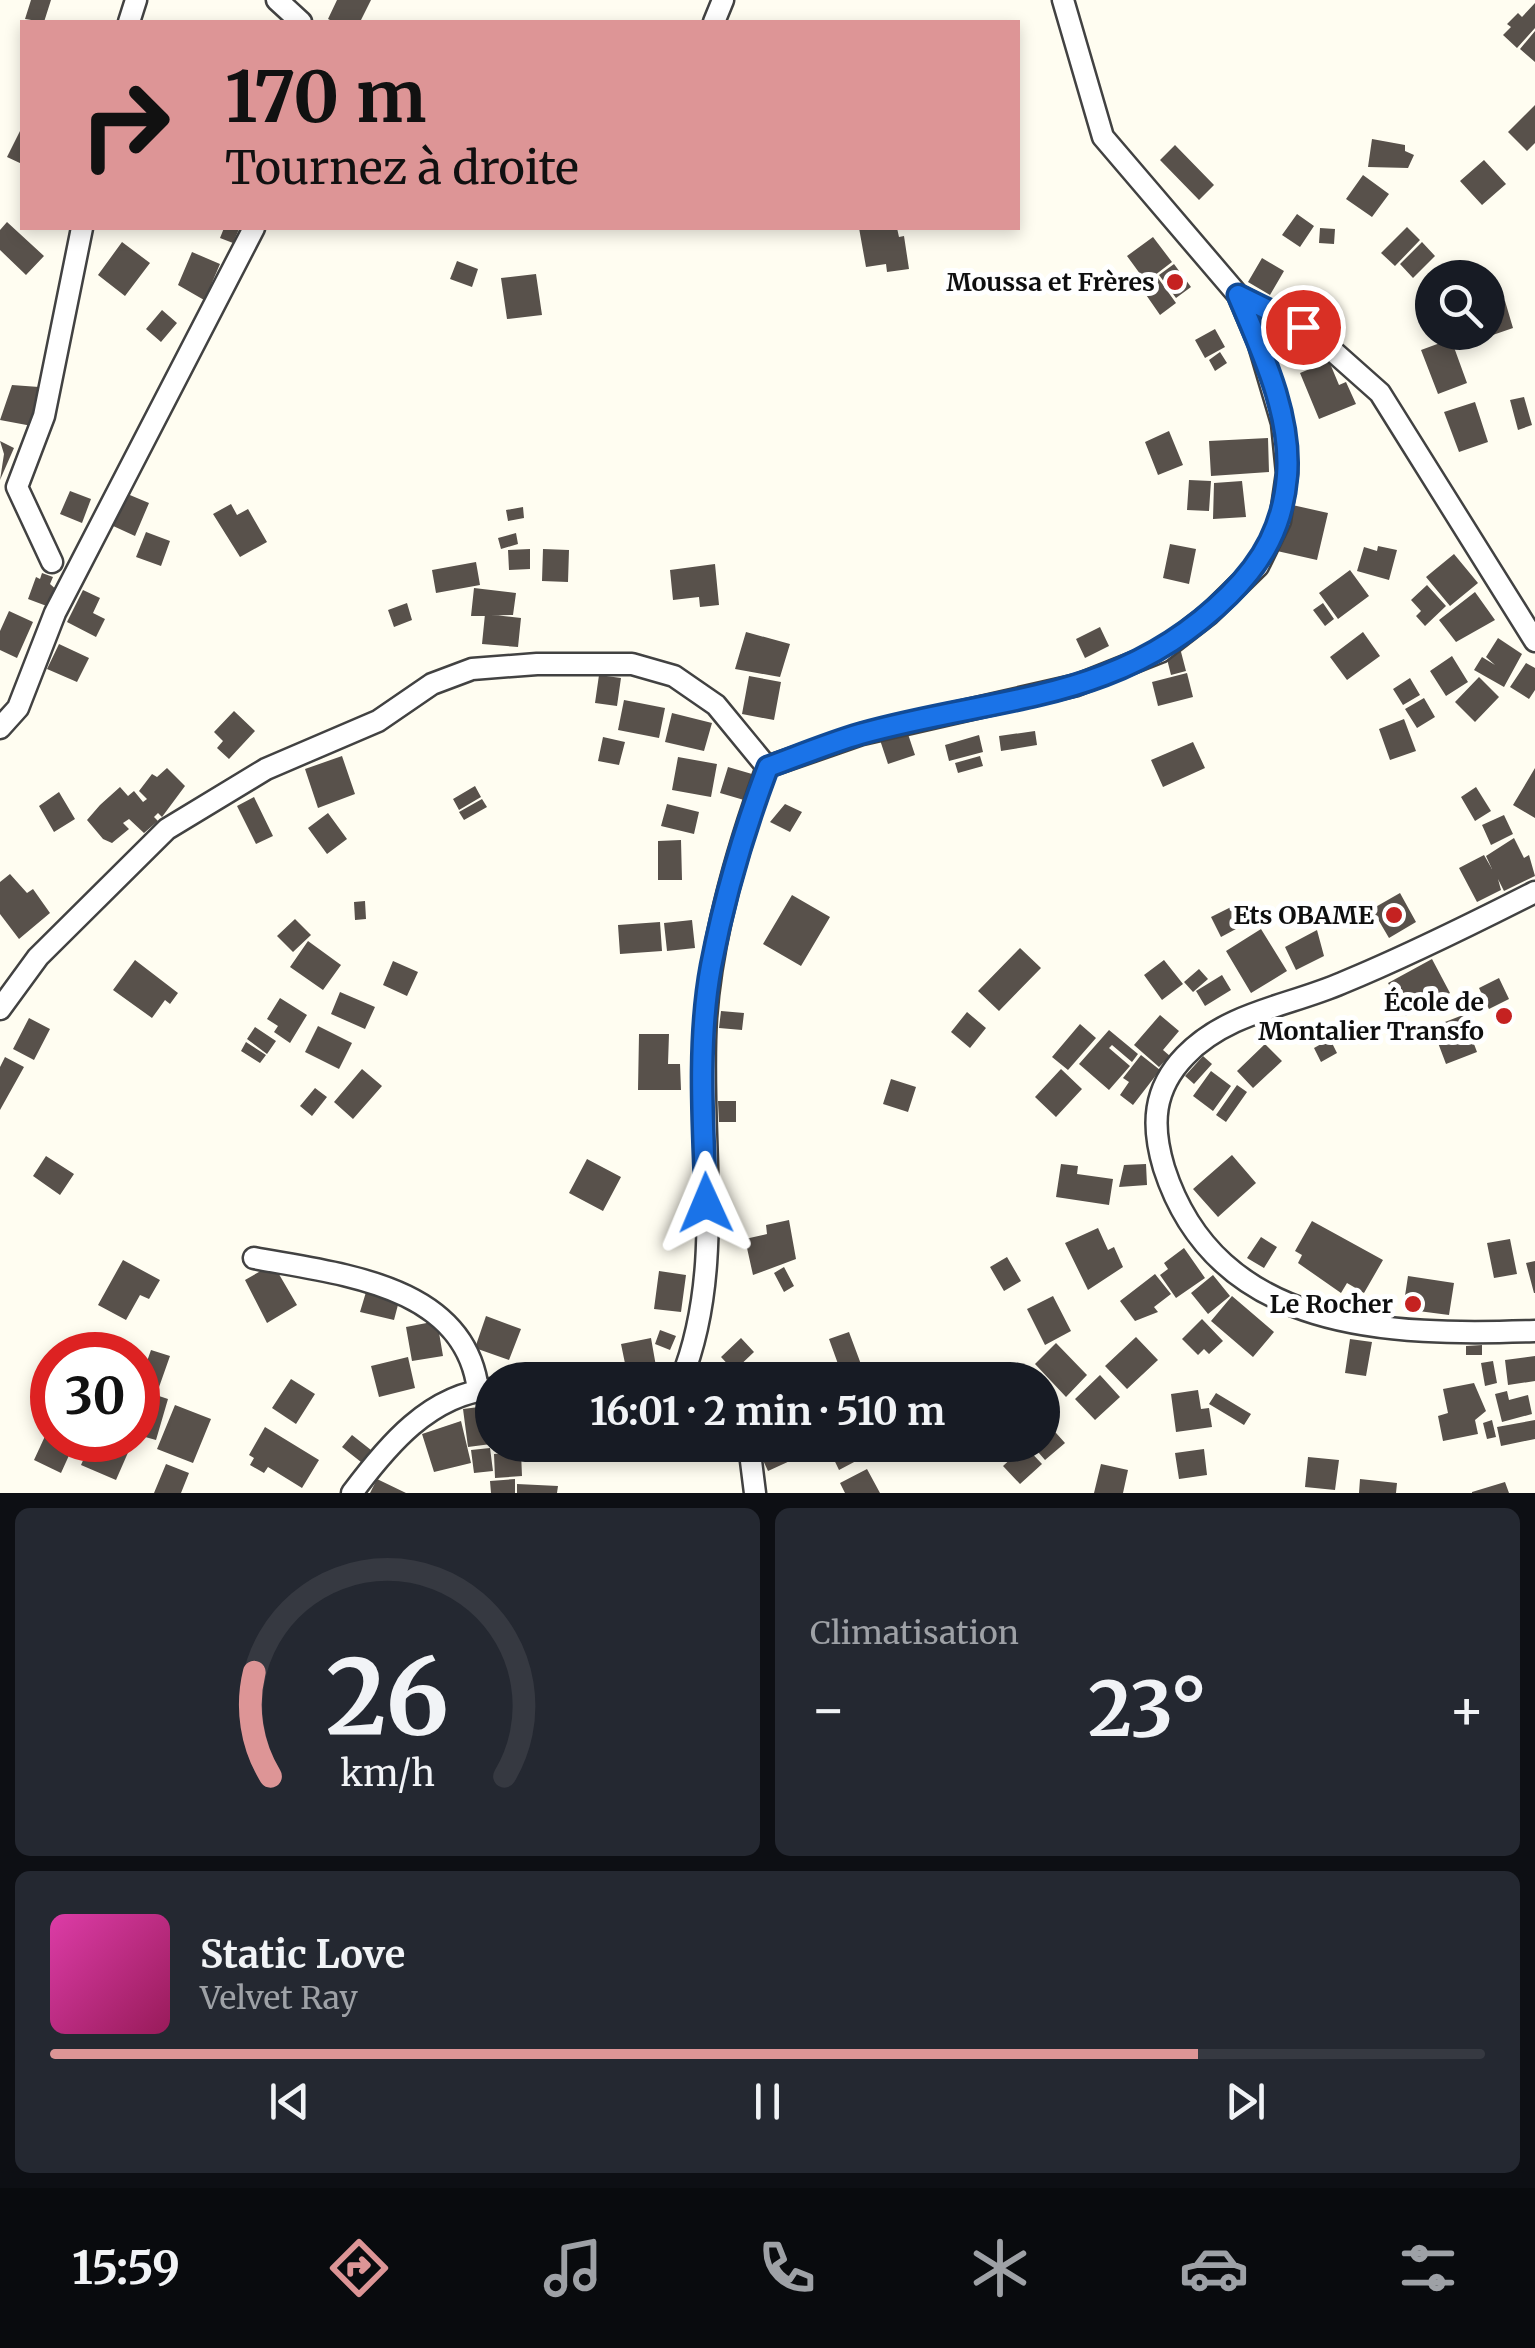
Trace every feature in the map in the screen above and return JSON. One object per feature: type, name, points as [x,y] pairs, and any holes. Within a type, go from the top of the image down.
[{"type":"street","points":[[276,0],[299,20]]},
{"type":"street","points":[[768,767],[862,734],[1078,685],[1160,652],[1210,614],[1258,566],[1280,521],[1287,473],[1274,387],[1238,295],[1104,137],[1063,0]]},
{"type":"street","points":[[52,562],[17,488],[44,416],[82,230]]},
{"type":"street","points":[[0,728],[18,708],[55,613],[253,230]]},
{"type":"street","points":[[1238,295],[1317,336],[1380,394],[1535,642]]},
{"type":"street","points":[[0,1009],[38,957],[167,829],[266,769],[378,721],[432,684],[472,669],[632,664],[674,676],[716,705],[768,767]]},
{"type":"street","points":[[686,1362],[702,1303],[707,1238],[706,1020],[710,968],[748,823],[768,767]]},
{"type":"street","points":[[1535,892],[1338,985],[1214,1032],[1161,1086],[1155,1121],[1170,1185],[1194,1230],[1224,1267],[1258,1291],[1320,1314],[1373,1326],[1450,1334],[1535,1331]]},
{"type":"street","points":[[254,1258],[352,1276],[404,1294],[444,1318],[475,1366]]},
{"type":"street","points":[[352,1493],[404,1432],[430,1412],[475,1393]]},
{"type":"street","points":[[751,1462],[755,1493]]},
{"type":"building","points":[[31,0],[51,0],[45,20],[25,19]]},
{"type":"building","points":[[337,0],[371,0],[361,20],[328,19]]},
{"type":"building","points":[[1535,3],[1535,28],[1517,48],[1503,35],[1511,27],[1507,24],[1518,13],[1522,17]]},
{"type":"building","points":[[1535,31],[1535,62],[1520,49]]},
{"type":"building","points":[[1535,105],[1535,143],[1527,151],[1508,132]]},
{"type":"building","points":[[20,131],[20,163],[7,157]]},
{"type":"building","points":[[1372,139],[1405,145],[1405,151],[1414,155],[1408,168],[1368,167]]},
{"type":"building","points":[[1175,145],[1214,185],[1199,200],[1160,160]]},
{"type":"building","points":[[1484,160],[1506,184],[1482,205],[1460,181]]},
{"type":"building","points":[[1363,175],[1389,194],[1372,217],[1346,199]]},
{"type":"building","points":[[1297,214],[1314,226],[1300,247],[1282,235]]},
{"type":"building","points":[[7,222],[44,256],[26,275],[0,250],[0,230]]},
{"type":"building","points":[[1407,227],[1420,240],[1395,266],[1381,253]]},
{"type":"building","points":[[1320,228],[1335,229],[1334,244],[1319,243]]},
{"type":"building","points":[[223,230],[239,230],[233,243],[220,238]]},
{"type":"building","points":[[859,230],[897,230],[899,237],[904,236],[909,269],[887,272],[886,264],[866,267]]},
{"type":"building","points":[[1153,237],[1172,262],[1146,282],[1127,256]]},
{"type":"building","points":[[122,242],[150,263],[125,296],[98,275]]},
{"type":"building","points":[[1422,242],[1435,256],[1431,260],[1415,260],[1413,278],[1400,264]]},
{"type":"building","points":[[192,252],[220,264],[211,285],[218,288],[211,304],[178,285]]},
{"type":"building","points":[[1262,258],[1284,271],[1270,295],[1248,282]]},
{"type":"building","points":[[457,261],[478,269],[472,287],[450,279]]},
{"type":"building","name":"Moussa et Frères","points":[[1174,264],[1191,287],[1176,298],[1159,275]]},
{"type":"building","points":[[536,274],[542,315],[507,319],[501,278]]},
{"type":"building","points":[[1158,278],[1176,303],[1160,315],[1142,289]]},
{"type":"building","points":[[1505,301],[1513,328],[1505,331]]},
{"type":"building","points":[[162,310],[177,323],[161,342],[146,329]]},
{"type":"building","points":[[1215,329],[1225,347],[1205,358],[1195,340]]},
{"type":"building","points":[[1421,350],[1455,350],[1467,383],[1438,394]]},
{"type":"building","points":[[1220,352],[1227,363],[1215,371],[1209,360]]},
{"type":"building","points":[[1329,361],[1339,385],[1346,382],[1356,404],[1319,419],[1300,373]]},
{"type":"building","points":[[12,385],[39,387],[32,426],[0,420]]},
{"type":"building","points":[[1524,397],[1532,425],[1518,430],[1510,400]]},
{"type":"building","points":[[1475,402],[1488,442],[1459,452],[1444,412]]},
{"type":"building","points":[[1169,431],[1183,465],[1158,475],[1145,442]]},
{"type":"building","points":[[1268,438],[1269,472],[1211,476],[1209,441]]},
{"type":"building","points":[[0,441],[14,448],[0,480],[4,454]]},
{"type":"building","points":[[1189,480],[1211,481],[1209,511],[1187,510]]},
{"type":"building","points":[[1242,481],[1246,517],[1213,519],[1214,483]]},
{"type":"building","points":[[70,491],[91,499],[82,523],[60,514]]},
{"type":"building","points":[[125,493],[149,503],[135,536],[111,525]]},
{"type":"building","points":[[231,504],[237,515],[248,509],[267,542],[240,557],[213,514]]},
{"type":"building","points":[[1288,504],[1328,513],[1317,560],[1277,551]]},
{"type":"building","points":[[523,507],[524,518],[508,521],[506,510]]},
{"type":"building","points":[[146,532],[170,541],[161,566],[136,557]]},
{"type":"building","points":[[516,533],[518,544],[501,549],[498,538]]},
{"type":"building","points":[[1170,544],[1196,549],[1189,584],[1163,578]]},
{"type":"building","points":[[1378,546],[1397,550],[1389,580],[1357,571],[1364,547],[1377,551]]},
{"type":"building","points":[[530,549],[530,569],[509,570],[508,550]]},
{"type":"building","points":[[543,549],[569,550],[568,582],[542,581]]},
{"type":"building","points":[[1454,554],[1478,583],[1450,606],[1426,577]]},
{"type":"building","points":[[476,562],[480,585],[436,593],[432,570]]},
{"type":"building","points":[[715,564],[719,605],[700,607],[699,597],[673,600],[670,570]]},
{"type":"building","points":[[1350,570],[1369,596],[1338,619],[1319,593]]},
{"type":"building","points":[[42,573],[53,577],[50,584],[58,591],[52,608],[28,599],[36,577],[40,579]]},
{"type":"building","points":[[1427,585],[1446,606],[1425,626],[1416,616],[1421,611],[1411,600]]},
{"type":"building","points":[[474,588],[516,593],[513,615],[471,616]]},
{"type":"building","points":[[83,590],[100,598],[93,613],[105,619],[96,637],[67,622]]},
{"type":"building","points":[[1475,592],[1495,620],[1456,642],[1439,620]]},
{"type":"building","points":[[407,603],[412,620],[394,627],[388,610]]},
{"type":"building","points":[[1323,603],[1334,619],[1325,626],[1313,610]]},
{"type":"building","points":[[9,611],[33,622],[17,658],[0,650],[0,631]]},
{"type":"building","points":[[485,614],[521,618],[518,647],[482,644]]},
{"type":"building","points":[[1100,627],[1109,646],[1085,658],[1076,639]]},
{"type":"building","points":[[746,632],[790,644],[780,677],[735,669]]},
{"type":"building","points":[[1363,632],[1380,656],[1347,680],[1330,657]]},
{"type":"building","points":[[1498,638],[1522,654],[1504,687],[1474,670],[1482,657],[1495,665],[1486,657]]},
{"type":"building","points":[[59,644],[89,658],[77,682],[47,669]]},
{"type":"building","points":[[1180,648],[1186,671],[1171,675],[1165,651]]},
{"type":"building","points":[[1452,656],[1468,682],[1446,696],[1430,671]]},
{"type":"building","points":[[1526,663],[1535,668],[1535,690],[1529,699],[1510,687]]},
{"type":"building","points":[[1187,673],[1193,697],[1158,706],[1152,682]]},
{"type":"building","points":[[599,675],[621,678],[617,706],[595,703]]},
{"type":"building","points":[[749,676],[781,682],[774,720],[742,714]]},
{"type":"building","points":[[1479,677],[1499,697],[1475,722],[1455,702]]},
{"type":"building","points":[[1410,678],[1420,695],[1403,705],[1393,689]]},
{"type":"building","points":[[1424,698],[1435,717],[1417,728],[1405,709]]},
{"type":"building","points":[[624,700],[665,708],[659,738],[618,730]]},
{"type":"building","points":[[234,711],[255,731],[229,759],[217,748],[223,741],[214,732]]},
{"type":"building","points":[[672,713],[712,723],[704,751],[665,742]]},
{"type":"building","points":[[1404,719],[1416,751],[1390,760],[1379,729]]},
{"type":"building","points":[[907,731],[915,755],[888,764],[880,740]]},
{"type":"building","points":[[1035,731],[1037,745],[1001,751],[999,736]]},
{"type":"building","points":[[979,735],[983,752],[949,761],[945,745]]},
{"type":"building","points":[[603,737],[625,742],[619,765],[598,761]]},
{"type":"building","points":[[1193,742],[1205,768],[1163,787],[1151,760]]},
{"type":"building","points":[[342,756],[355,794],[318,808],[305,769]]},
{"type":"building","points":[[980,756],[983,766],[958,773],[955,763]]},
{"type":"building","points":[[678,757],[717,764],[711,797],[672,790]]},
{"type":"building","points":[[728,767],[752,774],[744,800],[720,793]]},
{"type":"building","points":[[167,768],[185,786],[162,817],[158,813],[154,817],[158,821],[144,833],[129,819],[123,823],[129,829],[112,843],[103,839],[87,820],[100,805],[120,787],[128,796],[134,791],[143,802],[147,799],[139,791],[152,774],[157,777]]},
{"type":"building","points":[[1535,768],[1535,818],[1513,805]]},
{"type":"building","points":[[475,786],[481,797],[459,810],[453,799]]},
{"type":"building","points":[[1476,787],[1491,811],[1475,821],[1461,797]]},
{"type":"building","points":[[59,792],[75,819],[54,832],[39,806]]},
{"type":"building","points":[[254,797],[273,836],[256,844],[237,806]]},
{"type":"building","points":[[482,799],[487,807],[464,820],[459,812]]},
{"type":"building","points":[[667,804],[699,812],[694,834],[661,826]]},
{"type":"building","points":[[785,804],[802,812],[790,832],[770,822]]},
{"type":"building","points":[[328,813],[347,839],[327,854],[308,828]]},
{"type":"building","points":[[1504,815],[1513,834],[1491,845],[1482,825]]},
{"type":"building","points":[[1514,838],[1524,858],[1529,855],[1535,876],[1504,891],[1498,879],[1501,890],[1477,902],[1459,868],[1484,855],[1492,869],[1486,856]]},
{"type":"building","points":[[681,840],[682,880],[658,880],[658,841]]},
{"type":"building","points":[[10,874],[27,893],[33,889],[50,913],[19,939],[0,914],[0,882]]},
{"type":"building","name":"Ets OBAME","points":[[1400,893],[1416,922],[1389,938],[1372,909]]},
{"type":"building","points":[[792,895],[830,917],[801,966],[763,944]]},
{"type":"building","points":[[365,901],[366,919],[355,920],[354,902]]},
{"type":"building","points":[[1239,903],[1249,922],[1221,937],[1211,917]]},
{"type":"building","points":[[295,919],[311,935],[293,952],[277,936]]},
{"type":"building","points":[[692,920],[695,948],[667,951],[664,923]]},
{"type":"building","points":[[660,922],[662,951],[620,954],[618,925]]},
{"type":"building","points":[[1261,929],[1287,971],[1251,993],[1226,951]]},
{"type":"building","points":[[1317,930],[1324,956],[1296,970],[1285,947]]},
{"type":"building","points":[[308,941],[341,965],[323,990],[290,967]]},
{"type":"building","points":[[1020,948],[1041,968],[999,1011],[978,991]]},
{"type":"building","points":[[1432,959],[1450,993],[1406,1016],[1388,983]]},
{"type":"building","points":[[135,960],[178,993],[170,1004],[165,1000],[152,1018],[113,990]]},
{"type":"building","points":[[1164,960],[1183,984],[1162,1000],[1144,975]]},
{"type":"building","points":[[393,961],[418,972],[407,996],[383,985]]},
{"type":"building","points":[[1199,969],[1208,979],[1193,992],[1184,982]]},
{"type":"building","points":[[1222,975],[1231,990],[1205,1006],[1196,991]]},
{"type":"building","points":[[1499,978],[1509,999],[1489,1009],[1479,988]]},
{"type":"building","points":[[340,992],[375,1007],[365,1029],[331,1014]]},
{"type":"building","points":[[280,998],[307,1015],[290,1043],[274,1032],[278,1026],[267,1019]]},
{"type":"building","points":[[721,1011],[744,1013],[742,1030],[719,1028]]},
{"type":"building","points":[[967,1012],[986,1028],[970,1048],[951,1032]]},
{"type":"building","points":[[1160,1015],[1179,1031],[1163,1050],[1170,1056],[1159,1067],[1134,1045]]},
{"type":"building","points":[[1463,1015],[1477,1052],[1446,1064],[1432,1027]]},
{"type":"building","points":[[29,1018],[50,1029],[34,1060],[13,1049]]},
{"type":"building","points":[[1080,1024],[1096,1038],[1068,1070],[1052,1057]]},
{"type":"building","points":[[318,1026],[352,1043],[339,1069],[305,1052]]},
{"type":"building","points":[[255,1027],[276,1041],[267,1054],[247,1039]]},
{"type":"building","points":[[1109,1030],[1138,1054],[1132,1062],[1112,1045],[1109,1048],[1130,1066],[1109,1090],[1079,1064]]},
{"type":"building","points":[[639,1034],[669,1034],[668,1064],[680,1064],[681,1090],[638,1090]]},
{"type":"building","points":[[1330,1039],[1337,1053],[1321,1062],[1314,1048]]},
{"type":"building","points":[[246,1042],[266,1055],[260,1063],[241,1051]]},
{"type":"building","points":[[1265,1044],[1282,1061],[1253,1088],[1237,1071]]},
{"type":"building","points":[[1141,1055],[1160,1070],[1133,1105],[1120,1095],[1129,1082],[1123,1078]]},
{"type":"building","points":[[1203,1056],[1212,1064],[1194,1084],[1185,1076]]},
{"type":"building","points":[[5,1057],[24,1067],[0,1110],[0,1067]]},
{"type":"building","points":[[362,1069],[382,1086],[353,1119],[334,1102]]},
{"type":"building","points":[[1061,1069],[1082,1089],[1056,1117],[1035,1097]]},
{"type":"building","points":[[1211,1071],[1231,1086],[1213,1111],[1193,1096]]},
{"type":"building","points":[[891,1079],[916,1087],[908,1112],[883,1104]]},
{"type":"building","points":[[1237,1085],[1247,1092],[1226,1122],[1216,1115]]},
{"type":"building","points":[[315,1088],[327,1097],[312,1116],[300,1106]]},
{"type":"building","points":[[718,1101],[736,1101],[736,1122],[719,1122]]},
{"type":"building","points":[[1232,1155],[1256,1183],[1218,1217],[1193,1189]]},
{"type":"building","points":[[46,1156],[74,1174],[60,1195],[33,1176]]},
{"type":"building","points":[[587,1159],[621,1177],[603,1211],[569,1193]]},
{"type":"building","points":[[1061,1164],[1078,1166],[1077,1174],[1113,1179],[1109,1205],[1056,1197]]},
{"type":"building","points":[[1146,1164],[1147,1185],[1119,1187],[1124,1165]]},
{"type":"building","points":[[789,1220],[796,1259],[753,1275],[745,1239],[767,1234],[766,1225]]},
{"type":"building","points":[[1312,1221],[1383,1260],[1364,1293],[1347,1283],[1341,1293],[1298,1263],[1302,1255],[1295,1251]]},
{"type":"building","points":[[1098,1228],[1108,1250],[1114,1247],[1123,1267],[1088,1290],[1065,1243]]},
{"type":"building","points":[[1261,1237],[1277,1247],[1264,1268],[1247,1258]]},
{"type":"building","points":[[1510,1239],[1517,1274],[1494,1278],[1487,1243]]},
{"type":"building","points":[[1184,1248],[1205,1278],[1176,1298],[1160,1275],[1168,1269],[1164,1263]]},
{"type":"building","points":[[1007,1257],[1021,1281],[1004,1291],[990,1267]]},
{"type":"building","points":[[123,1260],[160,1280],[149,1299],[140,1295],[126,1320],[98,1305]]},
{"type":"building","points":[[1535,1261],[1535,1293],[1534,1293],[1526,1263]]},
{"type":"building","points":[[273,1264],[297,1305],[267,1323],[245,1280]]},
{"type":"building","points":[[784,1267],[794,1286],[784,1292],[774,1273]]},
{"type":"building","points":[[659,1271],[686,1275],[681,1312],[654,1309]]},
{"type":"building","points":[[1155,1274],[1171,1294],[1154,1307],[1158,1312],[1135,1321],[1120,1301]]},
{"type":"building","points":[[1213,1275],[1230,1296],[1208,1314],[1191,1293]]},
{"type":"building","points":[[1408,1276],[1454,1283],[1449,1315],[1403,1309]]},
{"type":"building","points":[[366,1292],[399,1301],[394,1320],[360,1312]]},
{"type":"building","points":[[1053,1296],[1071,1331],[1045,1345],[1027,1309]]},
{"type":"building","points":[[1232,1296],[1274,1332],[1253,1357],[1211,1321]]},
{"type":"building","points":[[486,1316],[521,1329],[509,1360],[475,1348]]},
{"type":"building","points":[[1202,1319],[1223,1341],[1209,1354],[1204,1349],[1198,1355],[1182,1339]]},
{"type":"building","points":[[437,1321],[443,1356],[412,1361],[406,1327]]},
{"type":"building","points":[[660,1330],[676,1336],[670,1350],[655,1344]]},
{"type":"building","points":[[849,1332],[860,1362],[837,1362],[829,1339]]},
{"type":"building","points":[[1136,1337],[1158,1360],[1127,1389],[1105,1366]]},
{"type":"building","points":[[651,1338],[655,1362],[625,1362],[621,1344]]},
{"type":"building","points":[[741,1338],[754,1352],[743,1362],[726,1362],[721,1357]]},
{"type":"building","points":[[1350,1339],[1372,1342],[1366,1376],[1345,1373]]},
{"type":"building","points":[[1056,1343],[1087,1375],[1066,1397],[1060,1391],[1060,1362],[1037,1362]]},
{"type":"building","points":[[1482,1345],[1482,1355],[1466,1355],[1466,1346]]},
{"type":"building","points":[[160,1353],[170,1356],[160,1384]]},
{"type":"building","points":[[1535,1356],[1535,1381],[1508,1385],[1505,1360]]},
{"type":"building","points":[[408,1357],[415,1388],[379,1397],[371,1366]]},
{"type":"building","points":[[1493,1361],[1497,1383],[1485,1386],[1481,1363]]},
{"type":"building","points":[[1100,1375],[1120,1397],[1095,1420],[1075,1399]]},
{"type":"building","points":[[291,1379],[315,1394],[296,1424],[272,1408]]},
{"type":"building","points":[[1474,1383],[1486,1411],[1475,1420],[1478,1434],[1443,1441],[1438,1416],[1448,1413],[1443,1389]]},
{"type":"building","points":[[1198,1390],[1201,1409],[1209,1408],[1212,1427],[1176,1432],[1171,1394]]},
{"type":"building","points":[[1507,1391],[1509,1400],[1528,1395],[1532,1414],[1502,1422],[1495,1394]]},
{"type":"building","points":[[1216,1393],[1251,1414],[1244,1425],[1209,1404]]},
{"type":"building","points":[[160,1396],[168,1399],[160,1426]]},
{"type":"building","points":[[175,1405],[211,1419],[193,1463],[160,1450]]},
{"type":"building","points":[[475,1408],[475,1446],[468,1447],[463,1409]]},
{"type":"building","points":[[1492,1420],[1496,1437],[1487,1439],[1483,1423]]},
{"type":"building","points":[[1535,1420],[1535,1439],[1501,1446],[1497,1427]]},
{"type":"building","points":[[461,1421],[471,1463],[434,1472],[422,1434]]},
{"type":"building","points":[[265,1427],[319,1460],[302,1488],[268,1467],[264,1473],[250,1465],[254,1458],[249,1455]]},
{"type":"building","points":[[352,1435],[371,1450],[361,1462],[342,1447]]},
{"type":"building","points":[[1204,1449],[1207,1475],[1179,1479],[1175,1453]]},
{"type":"building","points":[[471,1450],[475,1450],[475,1462],[492,1462],[493,1471],[474,1473]]},
{"type":"building","points":[[1308,1457],[1339,1460],[1335,1490],[1305,1487]]},
{"type":"building","points":[[38,1462],[66,1462],[61,1473]]},
{"type":"building","points":[[82,1462],[124,1462],[116,1480],[81,1465]]},
{"type":"building","points":[[494,1462],[521,1462],[522,1476],[495,1478]]},
{"type":"building","points":[[764,1462],[788,1462],[768,1471]]},
{"type":"building","points":[[835,1462],[854,1462],[839,1470]]},
{"type":"building","points":[[1007,1462],[1042,1464],[1020,1484],[1003,1466]]},
{"type":"building","points":[[166,1464],[189,1473],[181,1493],[154,1493]]},
{"type":"building","points":[[1101,1464],[1128,1470],[1123,1493],[1094,1493]]},
{"type":"building","points":[[867,1469],[880,1493],[845,1493],[840,1483]]},
{"type":"building","points":[[377,1479],[406,1493],[370,1493]]},
{"type":"building","points":[[515,1479],[515,1493],[491,1493],[490,1481]]},
{"type":"building","points":[[1360,1479],[1397,1483],[1396,1493],[1359,1493]]},
{"type":"building","points":[[1505,1482],[1509,1493],[1472,1493],[1472,1492]]},
{"type":"building","points":[[517,1484],[558,1486],[557,1493],[517,1493]]},
{"type":"place","name":"Moussa et Frères","points":[[1175,282]]},
{"type":"place","name":"Ets OBAME","points":[[1394,915]]},
{"type":"place","name":"École de Montalier Transfo","points":[[1504,1016]]},
{"type":"place","name":"Le Rocher","points":[[1413,1304]]},
{"type":"route","points":[[706,1203],[706,1020],[710,968],[748,823],[768,767],[862,734],[986,709],[1078,685],[1160,652],[1210,614],[1258,566],[1280,521],[1287,473],[1274,387],[1238,295],[1303,327]]}]
